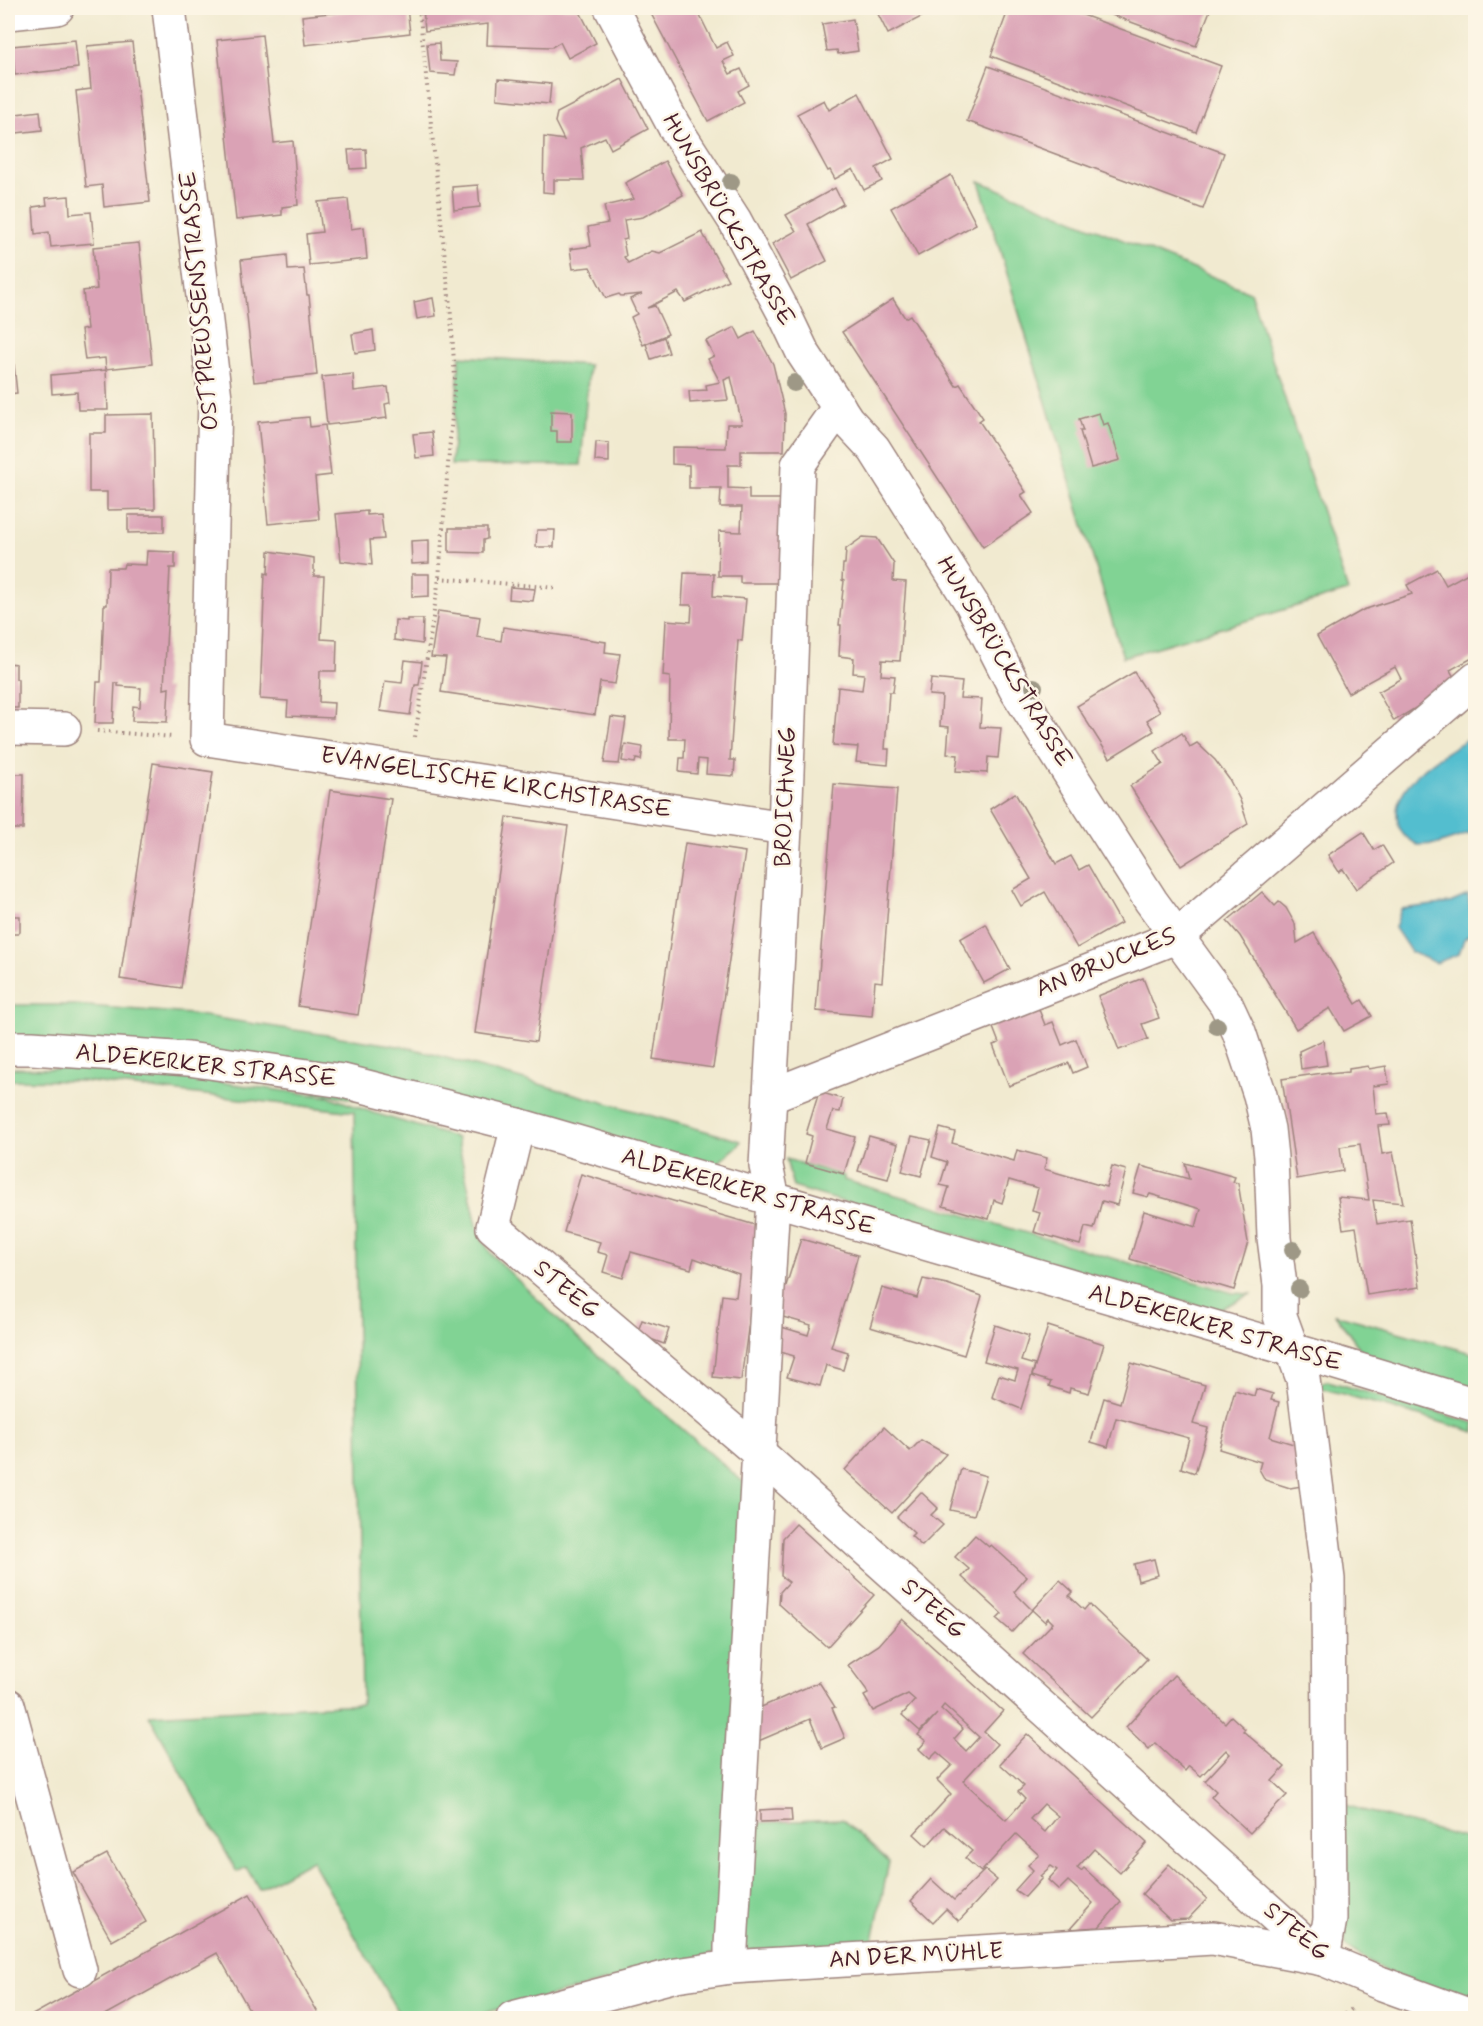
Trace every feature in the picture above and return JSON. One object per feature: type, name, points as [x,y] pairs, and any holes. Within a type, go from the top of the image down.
[{"type":"street","points":[[8,13],[57,8]]},
{"type":"street","name":"OSTPREUSSENSTRASSE","points":[[169,8],[215,398],[207,739]]},
{"type":"street","name":"HUNSBRÜCKSTRASSE","points":[[611,8],[674,126],[735,221],[803,353],[847,420],[880,458],[972,604],[1015,688],[1151,901],[1226,1004],[1239,1032],[1260,1095],[1268,1129],[1272,1157],[1274,1238],[1280,1285],[1280,1316],[1303,1379],[1328,1579],[1330,1919],[1323,1959]]},
{"type":"street","name":"BROICHWEG","points":[[731,1966],[773,1199],[766,1166],[785,828],[798,465],[839,407]]},
{"type":"street","name":"AN BRUCKES","points":[[770,1096],[1176,937],[1476,679]]},
{"type":"street","points":[[8,728],[64,729]]},
{"type":"street","name":"EVANGELISCHE KIRCHSTRASSE","points":[[207,739],[785,828]]},
{"type":"street","name":"ALDEKERKER STRASSE","points":[[8,1048],[188,1059],[344,1081],[518,1125],[1476,1405]]},
{"type":"street","name":"STEEG","points":[[518,1125],[493,1227],[759,1454],[1323,1959],[1380,1983],[1476,2018]]},
{"type":"street","points":[[8,1705],[80,1970]]},
{"type":"street","name":"AN DER MÜHLE","points":[[513,2019],[676,1975],[731,1966],[1213,1938],[1323,1959]]},
{"type":"path","points":[[410,770],[439,578],[454,378],[451,316],[419,8]]},
{"type":"path","points":[[439,578],[557,588]]},
{"type":"path","points":[[64,729],[207,739]]},
{"type":"green space","points":[[979,181],[1250,292],[1348,591],[1123,657]]},
{"type":"green space","points":[[460,356],[589,365],[581,465],[451,465]]},
{"type":"green space","points":[[8,1005],[74,1005],[191,1014],[411,1048],[741,1141],[714,1166],[8,1035]]},
{"type":"green space","points":[[8,1068],[128,1070],[330,1097],[457,1138],[479,1234],[491,1254],[574,1335],[748,1486],[717,1953],[491,2011],[477,2018],[401,2018],[312,1860],[259,1889],[246,1867],[237,1872],[149,1715],[362,1704],[354,1112],[82,1081],[8,1080]]},
{"type":"green space","points":[[786,1159],[844,1176],[844,1180],[1233,1293],[1251,1294],[1216,1311],[793,1187]]},
{"type":"green space","points":[[1335,1314],[1475,1354],[1475,1393],[1370,1363]]},
{"type":"green space","points":[[1328,1381],[1475,1423],[1475,1432],[1314,1386]]},
{"type":"green space","points":[[1341,1804],[1475,1841],[1475,2004],[1386,1972],[1345,1946]]},
{"type":"green space","points":[[842,1819],[889,1862],[872,1945],[742,1951],[750,1823]]},
{"type":"water","points":[[1473,736],[1476,738],[1475,829],[1471,833],[1438,844],[1418,845],[1400,829],[1397,812],[1399,800],[1415,777],[1426,767]]},
{"type":"water","points":[[1468,895],[1474,931],[1464,939],[1459,954],[1436,963],[1411,952],[1395,928],[1401,909],[1450,903]]},
{"type":"building","points":[[378,8],[407,8],[410,33],[305,45],[302,16]]},
{"type":"building","points":[[423,8],[578,8],[596,43],[568,58],[560,42],[552,47],[487,45],[488,24],[425,31]]},
{"type":"building","points":[[648,8],[696,8],[716,48],[727,42],[734,56],[723,61],[730,74],[741,69],[749,85],[738,91],[744,102],[708,121]]},
{"type":"building","points":[[875,8],[934,8],[935,10],[888,34]]},
{"type":"building","points":[[1009,8],[1064,8],[1221,66],[1196,132],[991,56]]},
{"type":"building","points":[[1093,8],[1211,8],[1196,46]]},
{"type":"building","points":[[853,19],[858,51],[838,54],[837,50],[827,51],[822,24]]},
{"type":"building","points":[[262,35],[274,143],[293,141],[298,205],[282,207],[282,215],[236,220],[217,40]]},
{"type":"building","points":[[75,40],[78,68],[15,75],[12,46]]},
{"type":"building","points":[[132,42],[150,202],[104,207],[102,185],[86,187],[76,91],[91,89],[87,46]]},
{"type":"building","points":[[439,43],[440,61],[457,62],[455,75],[430,73],[427,44]]},
{"type":"building","points":[[988,66],[1224,153],[1203,209],[967,121]]},
{"type":"building","points":[[498,79],[551,84],[549,104],[497,99]]},
{"type":"building","points":[[622,79],[648,129],[611,149],[605,137],[581,148],[584,180],[554,180],[554,193],[543,192],[544,137],[564,140],[555,122],[557,113]]},
{"type":"building","points":[[859,93],[893,159],[876,168],[882,181],[864,190],[853,169],[835,179],[830,170],[828,171],[797,114],[824,100],[829,110]]},
{"type":"building","points":[[40,111],[42,130],[8,134],[8,115]]},
{"type":"building","points":[[366,149],[367,168],[350,169],[348,150]]},
{"type":"building","points":[[665,161],[683,195],[643,217],[624,220],[627,239],[623,240],[626,256],[624,257],[628,263],[652,251],[660,253],[702,232],[728,280],[685,302],[678,292],[647,308],[655,306],[668,334],[643,345],[631,317],[637,314],[630,299],[642,294],[621,296],[619,294],[606,298],[590,267],[573,269],[570,249],[591,246],[588,227],[608,223],[604,206],[634,199],[625,183]]},
{"type":"building","points":[[951,175],[976,224],[918,256],[891,208]]},
{"type":"building","points":[[478,185],[480,207],[454,210],[452,187]]},
{"type":"building","points":[[835,188],[843,204],[808,224],[827,261],[791,280],[772,244],[796,231],[786,215]]},
{"type":"building","points":[[69,196],[70,214],[91,212],[94,243],[51,247],[49,232],[35,234],[33,207],[47,205],[46,198]]},
{"type":"building","points":[[348,199],[351,229],[364,227],[367,259],[309,265],[306,234],[322,232],[318,202]]},
{"type":"building","points":[[139,243],[152,364],[106,369],[105,358],[85,360],[81,330],[87,329],[83,291],[97,289],[93,247]]},
{"type":"building","points":[[287,255],[288,270],[304,269],[317,375],[254,382],[241,260]]},
{"type":"building","points":[[433,298],[436,316],[417,319],[414,302]]},
{"type":"building","points":[[893,299],[905,318],[910,315],[956,386],[960,384],[983,418],[979,421],[1026,492],[1021,495],[1033,513],[983,547],[842,332]]},
{"type":"building","points":[[735,327],[741,339],[755,331],[773,364],[785,414],[784,451],[741,451],[741,465],[728,465],[728,488],[749,489],[749,499],[784,499],[783,583],[740,583],[740,576],[718,576],[719,531],[741,532],[742,507],[720,507],[721,488],[689,488],[689,465],[672,464],[672,447],[726,448],[727,424],[742,424],[731,377],[724,380],[728,400],[690,403],[689,391],[707,390],[706,385],[720,382],[708,359],[714,356],[706,341]]},
{"type":"building","points":[[373,330],[375,350],[355,353],[352,334]]},
{"type":"building","points":[[664,337],[669,353],[651,359],[646,344]]},
{"type":"building","points":[[14,365],[17,393],[8,394],[8,366]]},
{"type":"building","points":[[106,370],[108,410],[78,410],[77,392],[52,394],[51,375]]},
{"type":"building","points":[[353,374],[354,391],[388,387],[390,403],[385,404],[387,418],[327,425],[322,377]]},
{"type":"building","points":[[551,411],[572,412],[572,442],[557,442],[557,431],[551,431]]},
{"type":"building","points":[[1099,413],[1103,425],[1108,423],[1120,460],[1091,468],[1080,431],[1083,431],[1079,419]]},
{"type":"building","points":[[153,414],[155,509],[107,510],[107,492],[89,492],[89,433],[106,433],[106,415]]},
{"type":"building","points":[[309,417],[310,427],[325,425],[331,475],[315,477],[319,519],[268,524],[258,422]]},
{"type":"building","points":[[432,432],[434,456],[416,458],[413,434]]},
{"type":"building","points":[[596,442],[609,443],[609,462],[595,461]]},
{"type":"building","points":[[367,511],[367,515],[381,514],[384,539],[370,540],[372,565],[341,561],[336,514]]},
{"type":"building","points":[[128,515],[164,515],[164,532],[128,533]]},
{"type":"building","points":[[449,528],[487,528],[487,539],[483,540],[483,553],[449,552]]},
{"type":"building","points":[[537,530],[555,530],[554,547],[536,547]]},
{"type":"building","points":[[863,537],[877,538],[894,564],[893,581],[906,582],[900,661],[882,660],[881,675],[895,676],[893,692],[889,692],[885,749],[889,749],[888,765],[856,762],[858,747],[833,745],[838,687],[862,690],[864,674],[853,673],[854,658],[839,656],[841,625],[839,625],[846,549]]},
{"type":"building","points":[[429,540],[429,563],[412,564],[411,541]]},
{"type":"building","points":[[147,551],[175,552],[175,568],[170,568],[166,646],[164,689],[169,688],[167,722],[132,721],[133,706],[140,707],[141,688],[118,686],[118,683],[115,683],[113,723],[95,723],[97,682],[101,682],[108,568],[123,568],[124,564],[146,565]]},
{"type":"building","points":[[269,551],[314,558],[314,576],[324,576],[321,639],[337,640],[336,671],[320,671],[319,702],[334,703],[333,718],[287,716],[288,701],[260,699],[265,573],[268,574]]},
{"type":"building","points":[[1437,569],[1446,585],[1468,573],[1473,582],[1476,580],[1476,656],[1450,670],[1457,683],[1394,721],[1378,692],[1401,679],[1395,667],[1348,693],[1317,636],[1363,610],[1412,594],[1407,585]]},
{"type":"building","points":[[684,573],[714,574],[713,596],[746,599],[742,641],[738,640],[730,760],[735,760],[734,776],[706,774],[707,760],[698,759],[697,774],[679,772],[680,758],[684,758],[685,739],[669,739],[670,677],[663,676],[666,620],[691,622],[692,605],[682,605]]},
{"type":"building","points":[[412,574],[429,574],[429,596],[412,597]]},
{"type":"building","points":[[510,587],[535,589],[533,601],[509,599]]},
{"type":"building","points":[[438,611],[480,617],[477,637],[501,641],[503,627],[606,642],[605,652],[620,654],[615,684],[600,682],[595,715],[441,692],[446,658],[431,657]]},
{"type":"building","points":[[407,619],[423,619],[422,644],[394,640],[395,620],[407,621]]},
{"type":"building","points":[[405,660],[422,662],[419,685],[415,685],[410,715],[380,711],[385,681],[402,683]]},
{"type":"building","points":[[8,663],[16,664],[18,708],[8,708]]},
{"type":"building","points":[[1134,672],[1160,712],[1147,720],[1154,731],[1110,758],[1077,706]]},
{"type":"building","points":[[931,679],[962,682],[960,698],[982,699],[980,727],[1001,728],[998,758],[988,757],[987,773],[956,771],[958,755],[947,754],[949,727],[940,726],[942,696],[929,695]]},
{"type":"building","points":[[611,717],[626,719],[619,764],[604,763]]},
{"type":"building","points":[[1182,733],[1190,747],[1197,743],[1215,760],[1229,779],[1240,800],[1248,824],[1181,866],[1130,786],[1163,764],[1155,751]]},
{"type":"building","points":[[625,744],[643,747],[641,760],[636,759],[635,763],[622,761]]},
{"type":"building","points":[[153,763],[213,772],[181,988],[120,979]]},
{"type":"building","points":[[8,774],[24,774],[23,829],[8,829]]},
{"type":"building","points":[[834,784],[897,789],[882,982],[875,981],[872,1016],[816,1011]]},
{"type":"building","points":[[330,790],[391,799],[358,1015],[298,1006]]},
{"type":"building","points":[[1015,793],[1056,864],[1071,856],[1079,870],[1088,865],[1121,923],[1077,948],[1045,892],[1021,906],[1012,890],[1031,879],[990,809]]},
{"type":"building","points":[[507,817],[568,826],[536,1042],[475,1033]]},
{"type":"building","points":[[1363,832],[1374,850],[1382,845],[1393,863],[1356,889],[1343,869],[1339,872],[1328,855]]},
{"type":"building","points":[[685,843],[745,852],[713,1068],[653,1059]]},
{"type":"building","points":[[1262,892],[1275,906],[1279,902],[1286,908],[1295,924],[1297,943],[1314,933],[1356,1004],[1362,1000],[1372,1016],[1344,1031],[1330,1008],[1296,1029],[1240,936],[1227,921]]},
{"type":"building","points":[[8,916],[20,916],[18,934],[8,934]]},
{"type":"building","points":[[986,924],[1010,969],[984,983],[960,939]]},
{"type":"building","points":[[1143,978],[1159,1018],[1142,1024],[1148,1039],[1119,1050],[1098,996]]},
{"type":"building","points":[[1038,1007],[1045,1025],[1053,1022],[1062,1045],[1076,1039],[1087,1067],[1073,1073],[1069,1063],[1009,1086],[993,1045],[999,1043],[992,1025]]},
{"type":"building","points":[[1323,1040],[1327,1065],[1301,1069],[1299,1051]]},
{"type":"building","points":[[1368,1066],[1369,1069],[1386,1066],[1389,1084],[1373,1086],[1376,1114],[1388,1113],[1390,1125],[1378,1126],[1382,1154],[1393,1152],[1403,1203],[1373,1200],[1377,1224],[1410,1219],[1420,1287],[1367,1295],[1356,1227],[1343,1229],[1338,1197],[1369,1200],[1360,1144],[1340,1147],[1343,1171],[1297,1179],[1282,1079],[1329,1072],[1329,1074],[1349,1072],[1349,1069]]},
{"type":"building","points":[[819,1092],[843,1099],[840,1112],[833,1111],[827,1129],[855,1137],[844,1174],[805,1163],[812,1136],[806,1134]]},
{"type":"building","points":[[940,1128],[955,1132],[952,1143],[1014,1161],[1017,1150],[1047,1158],[1044,1169],[1106,1187],[1112,1166],[1126,1170],[1117,1205],[1102,1201],[1094,1229],[1085,1227],[1080,1245],[1034,1232],[1040,1213],[1032,1211],[1038,1188],[1009,1180],[1002,1203],[994,1200],[989,1219],[943,1206],[949,1187],[940,1185],[947,1162],[932,1157]]},
{"type":"building","points":[[869,1136],[898,1144],[888,1179],[858,1171]]},
{"type":"building","points":[[912,1136],[931,1140],[921,1176],[902,1171]]},
{"type":"building","points":[[1185,1163],[1235,1177],[1233,1182],[1238,1183],[1248,1242],[1234,1290],[1130,1259],[1144,1211],[1196,1227],[1201,1209],[1150,1194],[1148,1197],[1133,1193],[1141,1166],[1189,1179]]},
{"type":"building","points":[[581,1174],[762,1227],[741,1380],[713,1377],[722,1295],[736,1297],[739,1274],[694,1258],[691,1269],[631,1252],[623,1278],[603,1272],[608,1255],[597,1252],[600,1242],[564,1232]]},
{"type":"building","points":[[801,1239],[858,1255],[831,1347],[848,1352],[843,1370],[826,1365],[820,1386],[787,1377],[794,1356],[774,1350],[775,1325],[808,1335],[811,1325],[776,1315],[778,1287],[785,1289]]},
{"type":"building","points":[[923,1279],[947,1284],[982,1296],[964,1355],[870,1327],[882,1288],[917,1298]]},
{"type":"building","points":[[642,1320],[669,1329],[664,1344],[637,1334]]},
{"type":"building","points":[[995,1325],[1029,1336],[1021,1361],[1035,1365],[1021,1409],[992,1397],[999,1375],[1015,1380],[1018,1370],[984,1361]]},
{"type":"building","points":[[1048,1326],[1104,1344],[1089,1393],[1070,1388],[1069,1393],[1049,1386],[1051,1382],[1032,1376]]},
{"type":"building","points":[[1131,1363],[1205,1385],[1193,1424],[1208,1428],[1195,1473],[1181,1468],[1189,1438],[1116,1418],[1108,1447],[1091,1442],[1104,1398],[1120,1403]]},
{"type":"building","points":[[1256,1389],[1273,1394],[1271,1400],[1279,1402],[1270,1437],[1297,1445],[1302,1486],[1290,1488],[1265,1480],[1259,1469],[1261,1462],[1219,1449],[1235,1390],[1254,1396]]},
{"type":"building","points":[[884,1427],[910,1451],[921,1440],[946,1454],[892,1513],[845,1470]]},
{"type":"building","points":[[961,1469],[986,1476],[974,1515],[950,1510]]},
{"type":"building","points":[[921,1492],[938,1508],[931,1515],[943,1525],[922,1546],[911,1536],[914,1533],[897,1517]]},
{"type":"building","points":[[796,1524],[874,1595],[827,1647],[779,1604],[780,1592],[789,1582],[781,1576],[783,1538]]},
{"type":"building","points":[[975,1535],[989,1547],[991,1545],[1027,1577],[1014,1592],[1032,1610],[1012,1632],[997,1619],[1002,1614],[962,1577],[969,1569],[955,1557]]},
{"type":"building","points":[[1154,1559],[1158,1575],[1138,1581],[1134,1564]]},
{"type":"building","points":[[1060,1580],[1073,1592],[1069,1596],[1084,1610],[1089,1604],[1147,1659],[1091,1717],[1023,1654],[1053,1623],[1048,1618],[1045,1622],[1032,1610]]},
{"type":"building","points":[[902,1619],[1003,1711],[984,1732],[997,1744],[963,1781],[1006,1820],[1025,1799],[1018,1792],[1024,1786],[1000,1764],[1027,1734],[1147,1843],[1120,1873],[1094,1849],[1077,1868],[1081,1871],[1084,1868],[1121,1902],[1099,1927],[1070,1929],[1093,1903],[1068,1881],[1059,1890],[1048,1880],[1057,1870],[1051,1866],[1040,1876],[1042,1878],[1025,1897],[1015,1890],[1033,1870],[1028,1865],[1039,1855],[1016,1834],[981,1872],[965,1858],[972,1851],[944,1827],[927,1846],[914,1834],[951,1794],[937,1780],[952,1765],[937,1752],[930,1759],[919,1749],[926,1741],[918,1735],[937,1714],[920,1731],[902,1715],[915,1700],[908,1694],[873,1711],[864,1696],[868,1694],[866,1689],[848,1665],[879,1645]],"holes":[[[944,1705],[979,1737],[966,1751],[954,1739],[963,1729],[941,1709]],[[1044,1804],[1058,1816],[1045,1832],[1030,1819]]]},
{"type":"building","points":[[1174,1675],[1225,1723],[1231,1716],[1245,1729],[1243,1731],[1285,1767],[1272,1781],[1287,1795],[1250,1833],[1211,1797],[1216,1791],[1205,1781],[1230,1754],[1226,1750],[1201,1776],[1189,1766],[1185,1771],[1155,1743],[1149,1749],[1126,1727]]},
{"type":"building","points":[[819,1682],[835,1707],[832,1708],[845,1738],[822,1748],[810,1719],[756,1742],[759,1708]]},
{"type":"building","points":[[791,1809],[792,1821],[760,1822],[760,1810]]},
{"type":"building","points":[[107,1854],[146,1922],[112,1941],[73,1872]]},
{"type":"building","points":[[1169,1864],[1207,1899],[1188,1919],[1170,1920],[1142,1894]]},
{"type":"building","points":[[985,1870],[997,1880],[959,1921],[946,1909],[933,1922],[911,1901],[931,1879],[954,1900]]},
{"type":"building","points":[[250,1894],[321,2018],[254,2018],[217,1953],[100,2018],[27,2018]]}]
